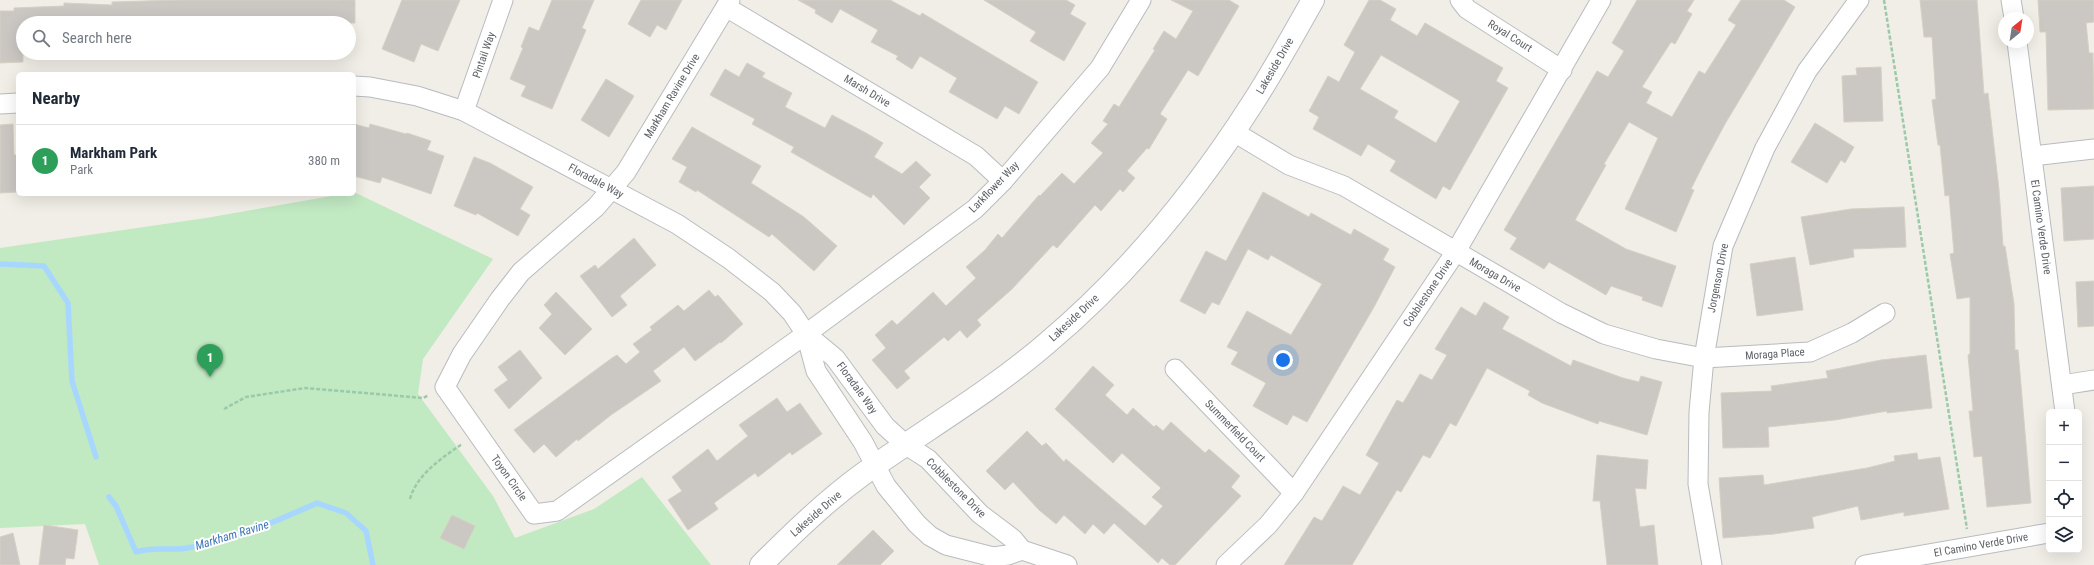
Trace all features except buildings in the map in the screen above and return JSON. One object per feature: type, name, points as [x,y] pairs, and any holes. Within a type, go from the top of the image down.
[{"type":"street","name":"Pintail Way","points":[[464,111],[503,0]]},
{"type":"street","name":"Lakeside Drive","points":[[760,565],[816,513],[862,474],[1015,369],[1091,304],[1128,267],[1174,212],[1234,132],[1254,102],[1313,0]]},
{"type":"street","name":"Royal Court","points":[[1460,0],[1467,9],[1562,70]]},
{"type":"street","name":"Cobblestone Drive","points":[[1226,565],[1268,525],[1294,493],[1456,253],[1601,0]]},
{"type":"street","name":"Jorgenson Drive","points":[[1712,565],[1698,484],[1699,412],[1704,358],[1723,246],[1765,148],[1807,71],[1859,0]]},
{"type":"street","points":[[2012,0],[2013,12]]},
{"type":"street","name":"Larkflower Way","points":[[806,334],[975,209],[1003,181],[1100,68],[1139,1]]},
{"type":"street","name":"Marsh Drive","points":[[728,3],[976,156],[1003,181]]},
{"type":"street","name":"Markham Ravine Drive","points":[[611,190],[626,172],[728,3]]},
{"type":"street","name":"El Camino Verde Drive","points":[[2018,48],[2065,409]]},
{"type":"street","name":"Floradale Way","points":[[356,86],[370,87],[417,96],[464,111],[677,224],[728,258],[772,292],[792,313],[806,334],[836,358],[885,426],[906,445]]},
{"type":"street","points":[[0,104],[16,103]]},
{"type":"street","name":"Moraga Drive","points":[[1234,132],[1289,164],[1344,186],[1560,313],[1604,334],[1656,349],[1704,358]]},
{"type":"street","points":[[2032,156],[2094,149]]},
{"type":"street","points":[[445,387],[462,354],[500,299],[521,272],[596,207],[611,190]]},
{"type":"street","name":"Moraga Place","points":[[1704,358],[1810,352],[1852,333],[1885,313]]},
{"type":"street","name":"Floradale Way","points":[[806,334],[816,371],[877,465]]},
{"type":"street","name":"Toyon Circle","points":[[445,387],[534,514],[557,511],[806,334]]},
{"type":"street","name":"Summerfield Court","points":[[1175,369],[1294,493]]},
{"type":"street","points":[[2062,385],[2094,380]]},
{"type":"street","name":"Cobblestone Drive","points":[[906,445],[928,459],[980,514],[1013,539],[1022,550],[1067,565]]},
{"type":"street","points":[[877,465],[886,486],[917,524],[930,536],[946,545],[993,557],[1008,555],[1022,550]]},
{"type":"street","name":"El Camino Verde Drive","points":[[1865,565],[2046,534]]},
{"type":"path","points":[[1884,0],[1970,547]]},
{"type":"path","points":[[224,409],[246,397],[305,388],[423,398],[445,387]]},
{"type":"path","points":[[410,499],[413,488],[432,465],[477,433]]},
{"type":"green space","points":[[356,193],[493,259],[423,359],[418,394],[493,496],[515,538],[594,509],[642,477],[711,565],[99,565],[85,524],[0,528],[0,248],[206,218],[332,196],[356,196]]},
{"type":"waterway","name":"Markham Ravine","points":[[0,264],[44,266],[68,303],[72,381],[96,457]]},
{"type":"waterway","name":"Markham Ravine","points":[[109,497],[116,506],[136,552],[149,549],[187,548],[221,541],[254,530],[317,503],[346,513],[366,531],[373,565]]},
{"type":"place","name":"Markham Park","points":[[210,377]]}]
